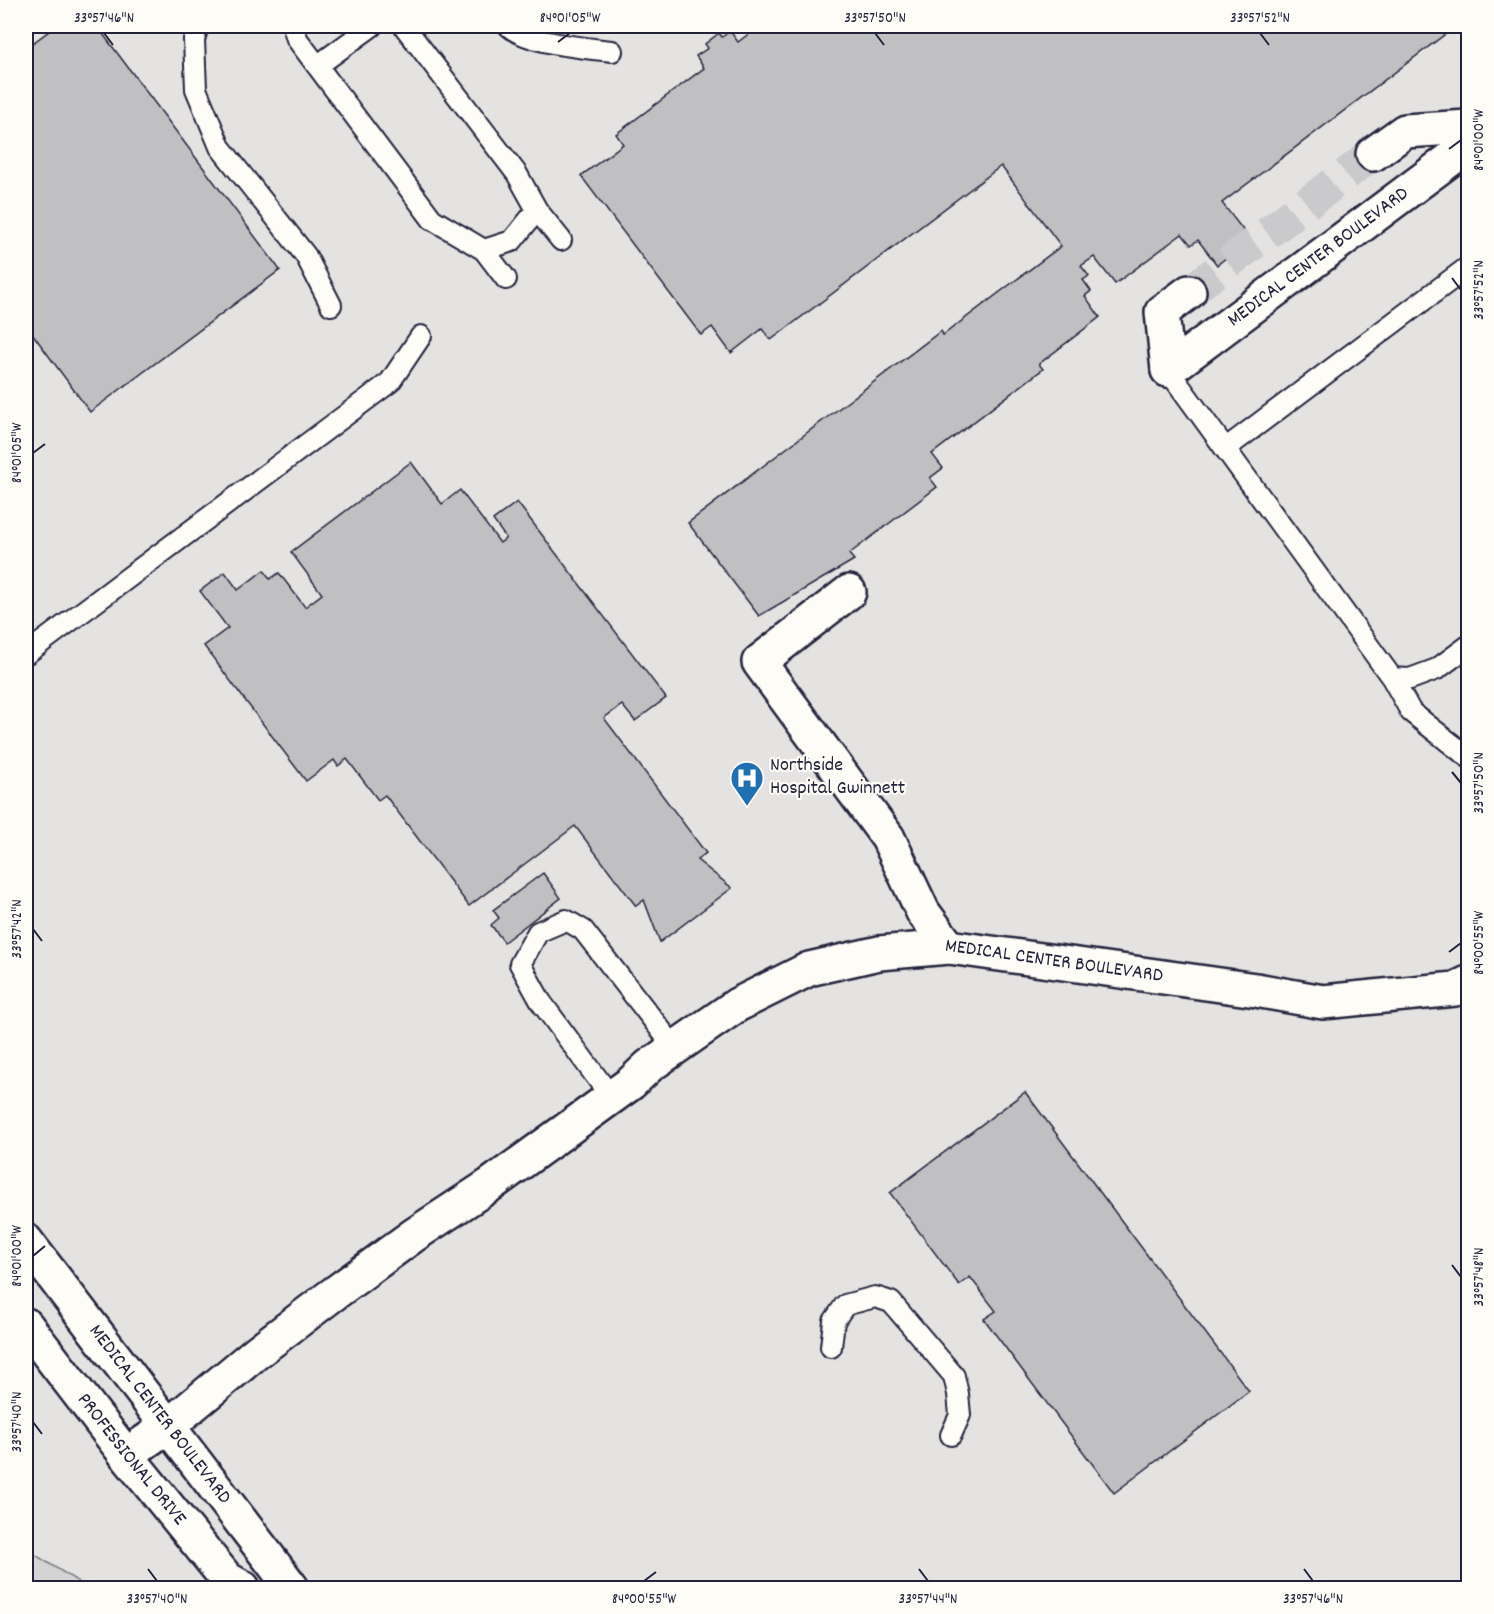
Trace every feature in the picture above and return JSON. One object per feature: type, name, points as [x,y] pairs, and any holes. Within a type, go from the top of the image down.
[{"type":"street","points":[[1373,154],[1405,131],[1468,127]]},
{"type":"street","name":"MEDICAL CENTER BOULEVARD","points":[[1168,370],[1468,146]]},
{"type":"street","points":[[1168,370],[1162,312],[1189,292]]},
{"type":"street","name":"MEDICAL CENTER BOULEVARD","points":[[849,592],[759,662],[888,838],[923,912],[949,948],[1256,990],[1323,1002],[1455,989],[1468,983]]},
{"type":"street","points":[[126,1455],[168,1426],[257,1352],[328,1298],[414,1235],[490,1185],[737,1005],[809,969],[879,953],[949,948]]},
{"type":"street","name":"MEDICAL CENTER BOULEVARD","points":[[26,1241],[292,1588]]},
{"type":"street","name":"PROFESSIONAL DRIVE","points":[[26,1325],[126,1455],[227,1578],[243,1588]]},
{"type":"lane","points":[[198,26],[195,40],[196,89],[220,147],[306,256],[331,305]]},
{"type":"lane","points":[[293,26],[297,39],[432,219],[484,250],[506,279]]},
{"type":"lane","points":[[317,66],[372,26]]},
{"type":"lane","points":[[404,26],[517,174],[537,210],[561,240]]},
{"type":"lane","points":[[509,26],[515,31],[555,44],[612,51]]},
{"type":"lane","points":[[484,250],[512,241],[537,210]]},
{"type":"lane","points":[[1225,449],[1468,267]]},
{"type":"lane","points":[[26,654],[390,382],[421,336]]},
{"type":"lane","points":[[1168,370],[1392,678],[1411,712],[1468,757]]},
{"type":"lane","points":[[1392,678],[1410,680],[1437,669],[1468,646]]},
{"type":"lane","points":[[611,1097],[541,1002],[520,964],[538,932],[566,920],[583,930],[675,1048]]},
{"type":"lane","points":[[831,1347],[834,1321],[845,1305],[875,1297],[891,1302],[954,1376],[960,1415],[951,1435]]},
{"type":"shaded area","name":"Northside Hospital Gwinnett","points":[[26,26],[1468,26],[1468,1588],[26,1588]]},
{"type":"shaded area","points":[[26,1549],[88,1588],[26,1588]]},
{"type":"building","points":[[56,26],[97,26],[280,270],[90,412],[26,325],[26,48]]},
{"type":"building","points":[[759,26],[1456,26],[1222,203],[1250,239],[1217,265],[1198,240],[1191,245],[1182,234],[1115,284],[1094,257],[1081,266],[1089,276],[1083,280],[1091,291],[1085,296],[1100,317],[1039,364],[1043,369],[932,454],[943,468],[930,478],[937,487],[849,554],[854,560],[759,616],[688,523],[941,331],[943,335],[1061,246],[1001,166],[771,340],[762,329],[731,353],[712,327],[701,335],[581,176],[623,144],[616,134],[704,68],[696,56],[708,48],[705,44],[719,33],[722,37],[730,31],[738,42]]},
{"type":"building","points":[[411,462],[442,504],[460,490],[500,543],[506,538],[493,520],[517,502],[666,698],[635,721],[622,705],[604,718],[706,853],[697,860],[732,888],[660,942],[644,900],[636,906],[575,826],[469,906],[385,795],[378,800],[347,759],[338,766],[334,760],[306,781],[204,646],[228,628],[200,591],[225,572],[238,590],[264,570],[270,579],[279,573],[305,607],[322,594],[291,552]]},
{"type":"building","points":[[543,873],[561,898],[504,942],[491,925],[499,918],[493,910]]},
{"type":"building","points":[[1025,1092],[1249,1391],[1114,1493],[984,1319],[996,1311],[970,1277],[959,1285],[890,1193]]},
{"type":"tunnel","points":[[1189,292],[1373,154]]},
{"type":"place","name":"Northside Hospital Gwinnett","points":[[747,807]]}]
